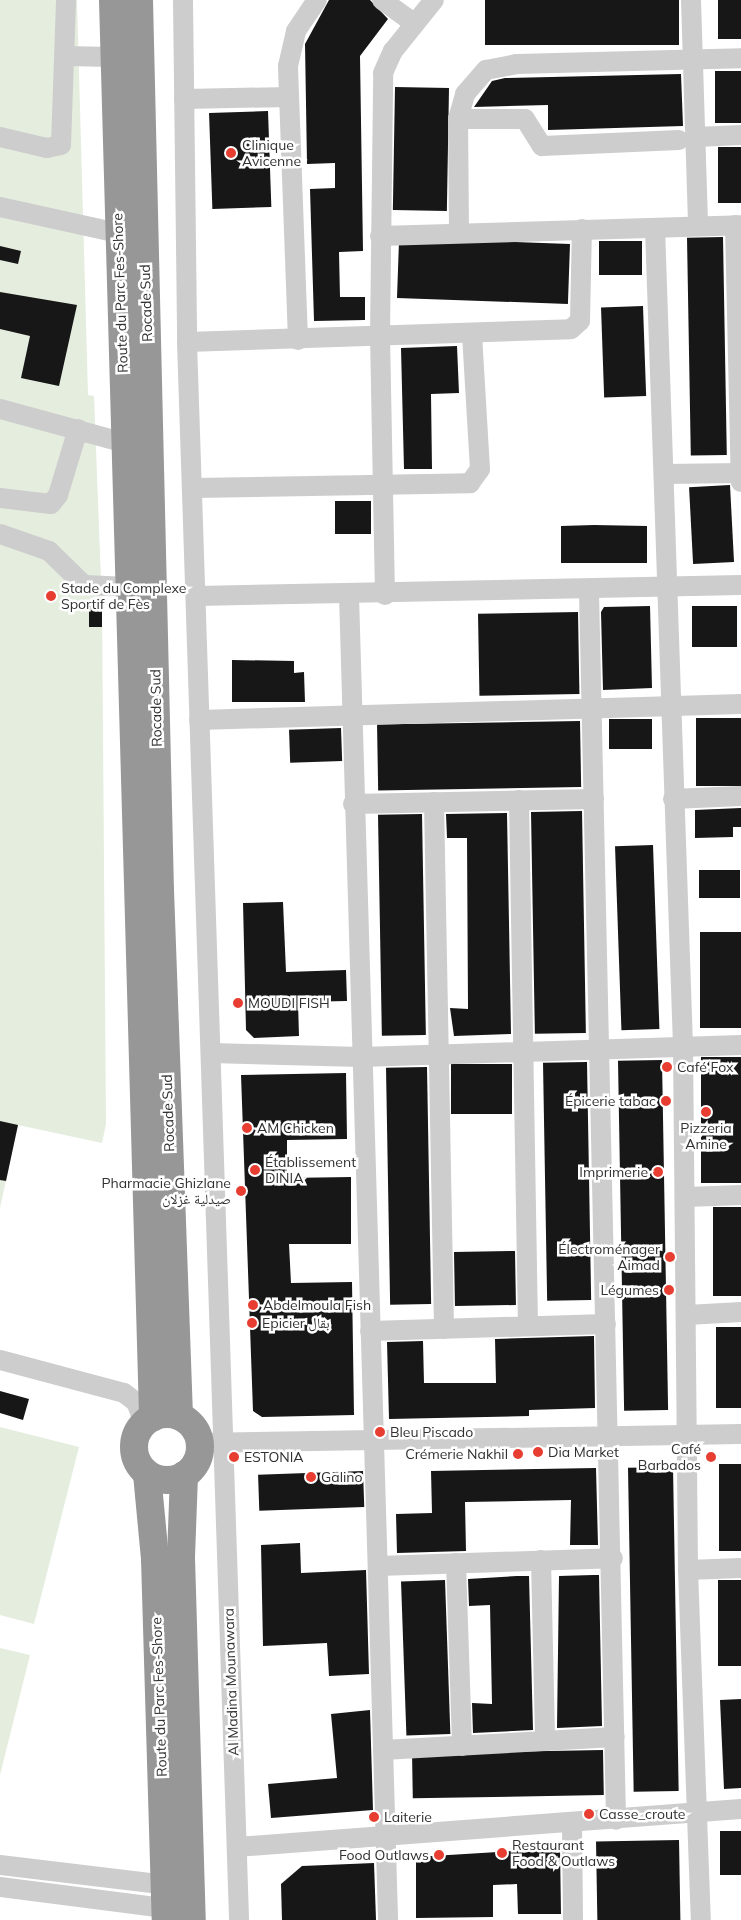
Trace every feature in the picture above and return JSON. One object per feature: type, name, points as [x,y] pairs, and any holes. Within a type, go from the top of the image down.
[{"type":"highway","name":"Route du Parc Fes-Shore","points":[[113,0],[112,57],[130,587]]},
{"type":"highway","name":"Rocade Sud","points":[[139,0],[161,900],[158,1419]]},
{"type":"highway","name":"Rocade Sud","points":[[130,587],[158,1419]]},
{"type":"highway","points":[[158,1419],[193,1427],[211,1443],[184,1475],[172,1480],[147,1474],[135,1454],[137,1433],[158,1419]]},
{"type":"highway","name":"Route du Parc Fes-Shore","points":[[147,1474],[155,1559],[165,1904]]},
{"type":"highway","name":"Route du Parc Fes-Shore","points":[[184,1475],[181,1558],[192,1906]]},
{"type":"street","points":[[0,137],[47,148],[61,144],[66,0]]},
{"type":"street","name":"Al Madina Mounawara","points":[[183,0],[187,342],[194,488],[199,720],[211,1053],[211,1443],[237,1846],[239,1920]]},
{"type":"street","points":[[298,340],[289,97],[290,49],[317,0]]},
{"type":"street","points":[[382,0],[414,23]]},
{"type":"street","points":[[385,595],[380,336],[383,73],[414,23],[434,0]]},
{"type":"street","points":[[690,0],[694,59],[687,138],[698,226]]},
{"type":"street","points":[[65,56],[112,57]]},
{"type":"street","points":[[459,231],[458,119],[465,94],[475,80],[500,66],[741,58]]},
{"type":"street","points":[[184,100],[289,97]]},
{"type":"street","points":[[458,119],[525,119],[542,146],[741,135]]},
{"type":"street","points":[[0,207],[118,233]]},
{"type":"street","points":[[380,236],[459,231],[738,225],[741,482]]},
{"type":"street","points":[[655,228],[670,588],[673,799],[683,1047],[689,1434],[688,1570],[701,1920]]},
{"type":"street","points":[[187,342],[472,334],[576,327],[580,321],[582,229]]},
{"type":"street","points":[[194,488],[470,483],[478,476],[472,334]]},
{"type":"street","points":[[0,409],[125,443]]},
{"type":"street","points":[[0,498],[50,504],[58,495],[78,429]]},
{"type":"street","points":[[665,474],[741,473]]},
{"type":"street","points":[[0,534],[25,539],[48,551],[84,584],[130,587]]},
{"type":"street","points":[[197,596],[589,591],[741,585]]},
{"type":"street","points":[[589,591],[594,799],[596,1051],[610,1436],[616,1820]]},
{"type":"street","points":[[350,595],[353,804],[388,1920]]},
{"type":"street","points":[[199,720],[591,706],[741,704]]},
{"type":"street","points":[[673,799],[741,796]]},
{"type":"street","points":[[353,804],[594,799]]},
{"type":"street","points":[[519,800],[528,1326]]},
{"type":"street","points":[[434,802],[444,1329]]},
{"type":"street","points":[[211,1053],[361,1057],[741,1045]]},
{"type":"street","points":[[686,1197],[741,1195]]},
{"type":"street","points":[[687,1315],[741,1312]]},
{"type":"street","points":[[370,1331],[606,1324]]},
{"type":"street","points":[[0,1360],[124,1393],[158,1419]]},
{"type":"street","points":[[211,1443],[741,1434]]},
{"type":"street","points":[[378,1566],[613,1558]]},
{"type":"street","points":[[541,1560],[545,1741]]},
{"type":"street","points":[[456,1563],[462,1746]]},
{"type":"street","points":[[688,1570],[741,1568]]},
{"type":"street","points":[[383,1750],[615,1737]]},
{"type":"street","points":[[237,1846],[386,1839],[741,1809]]},
{"type":"street","points":[[572,1824],[573,1920]]},
{"type":"street","points":[[0,1865],[165,1904]]},
{"type":"street","points":[[0,1887],[192,1906]]},
{"type":"green space","name":"Stade du Complexe Sportif de Fès","points":[[0,0],[77,0],[88,395],[94,396],[102,606],[106,1124],[102,1143],[18,1125],[0,1208]]},
{"type":"green space","points":[[0,1427],[79,1447],[34,1624],[0,1615]]},
{"type":"green space","points":[[0,1648],[30,1655],[0,1775]]},
{"type":"building","points":[[329,0],[370,0],[388,19],[360,56],[363,251],[339,252],[340,297],[365,297],[365,320],[314,321],[310,189],[335,188],[335,163],[307,164],[305,44]]},
{"type":"building","points":[[485,0],[679,0],[679,45],[485,45]]},
{"type":"building","points":[[718,0],[741,0],[741,39],[718,39]]},
{"type":"building","points":[[715,71],[741,71],[741,123],[715,123]]},
{"type":"building","points":[[681,74],[683,126],[548,130],[548,105],[474,107],[492,81],[505,78]]},
{"type":"building","points":[[395,87],[449,88],[447,211],[393,210]]},
{"type":"building","points":[[268,111],[271,207],[212,209],[209,113]]},
{"type":"building","points":[[718,147],[741,147],[741,203],[718,203]]},
{"type":"building","points":[[723,237],[727,455],[691,456],[687,238]]},
{"type":"building","points":[[399,238],[570,244],[568,304],[397,298]]},
{"type":"building","points":[[599,241],[642,241],[642,275],[599,275]]},
{"type":"building","points":[[0,246],[21,251],[18,264],[0,260]]},
{"type":"building","points":[[0,292],[77,305],[59,386],[21,378],[30,336],[0,329]]},
{"type":"building","points":[[643,306],[646,396],[604,397],[601,307]]},
{"type":"building","points":[[457,346],[459,393],[431,394],[432,469],[404,469],[401,348]]},
{"type":"building","points":[[730,485],[734,562],[693,564],[689,487]]},
{"type":"building","points":[[335,501],[371,501],[371,534],[335,534]]},
{"type":"building","points":[[561,526],[647,526],[647,563],[561,563]]},
{"type":"building","points":[[89,606],[102,606],[102,627],[89,627]]},
{"type":"building","points":[[650,606],[652,688],[603,690],[601,612],[604,607]]},
{"type":"building","points":[[692,606],[737,606],[737,647],[692,647]]},
{"type":"building","points":[[578,612],[579,694],[479,696],[478,614]]},
{"type":"building","points":[[232,660],[294,661],[294,673],[304,672],[305,702],[232,702]]},
{"type":"building","points":[[696,718],[741,718],[741,786],[696,786]]},
{"type":"building","points":[[609,719],[652,719],[652,749],[609,749]]},
{"type":"building","points":[[580,721],[581,787],[378,791],[377,725]]},
{"type":"building","points":[[341,728],[342,761],[290,763],[289,730]]},
{"type":"building","points":[[741,808],[741,827],[733,827],[733,837],[695,838],[695,810]]},
{"type":"building","points":[[582,811],[586,1033],[535,1034],[531,812]]},
{"type":"building","points":[[507,813],[511,1034],[454,1036],[450,1008],[468,1009],[467,838],[447,838],[446,814]]},
{"type":"building","points":[[422,814],[426,1035],[382,1036],[378,815]]},
{"type":"building","points":[[653,845],[659,1029],[621,1030],[615,846]]},
{"type":"building","points":[[699,870],[740,870],[740,898],[699,898]]},
{"type":"building","points":[[283,902],[286,972],[346,970],[347,1001],[298,1002],[299,1036],[254,1038],[246,1030],[243,903]]},
{"type":"building","points":[[700,932],[741,932],[741,1028],[700,1028]]},
{"type":"building","points":[[701,1057],[741,1057],[741,1183],[701,1183]]},
{"type":"building","points":[[662,1060],[668,1410],[624,1411],[618,1061]]},
{"type":"building","points":[[587,1062],[591,1300],[547,1301],[543,1063]]},
{"type":"building","points":[[451,1064],[512,1064],[512,1114],[451,1114]]},
{"type":"building","points":[[427,1067],[431,1304],[390,1305],[386,1068]]},
{"type":"building","points":[[346,1073],[347,1139],[287,1140],[287,1178],[351,1177],[351,1244],[289,1244],[291,1283],[352,1282],[354,1415],[262,1417],[253,1411],[241,1075]]},
{"type":"building","points":[[0,1121],[18,1125],[6,1181],[0,1180]]},
{"type":"building","points":[[713,1207],[741,1207],[741,1296],[713,1296]]},
{"type":"building","points":[[515,1251],[516,1305],[455,1306],[454,1252]]},
{"type":"building","points":[[716,1327],[741,1327],[741,1408],[716,1408]]},
{"type":"building","points":[[594,1336],[595,1408],[529,1410],[529,1416],[389,1419],[387,1342],[423,1341],[424,1383],[496,1383],[495,1339]]},
{"type":"building","points":[[0,1391],[29,1399],[23,1420],[0,1413]]},
{"type":"building","points":[[719,1464],[741,1464],[741,1551],[719,1551]]},
{"type":"building","points":[[673,1467],[679,1791],[634,1792],[628,1468]]},
{"type":"building","points":[[596,1468],[598,1545],[570,1545],[571,1500],[465,1502],[466,1551],[397,1553],[396,1514],[432,1513],[431,1471]]},
{"type":"building","points":[[363,1471],[364,1507],[259,1511],[258,1475]]},
{"type":"building","points":[[300,1543],[301,1573],[366,1570],[369,1674],[329,1676],[327,1643],[263,1646],[261,1545]]},
{"type":"building","points":[[599,1575],[602,1726],[557,1728],[559,1576]]},
{"type":"building","points":[[529,1576],[533,1730],[473,1733],[472,1703],[492,1704],[490,1605],[469,1606],[468,1579]]},
{"type":"building","points":[[445,1580],[450,1734],[406,1735],[401,1582]]},
{"type":"building","points":[[718,1580],[741,1580],[741,1666],[718,1666]]},
{"type":"building","points":[[741,1699],[741,1788],[724,1789],[720,1700]]},
{"type":"building","points":[[370,1710],[373,1810],[271,1818],[268,1784],[337,1778],[331,1714]]},
{"type":"building","points":[[603,1750],[604,1795],[413,1798],[412,1753]]},
{"type":"building","points":[[720,1831],[741,1831],[741,1875],[720,1875]]},
{"type":"building","points":[[679,1840],[680,1920],[597,1920],[596,1841]]},
{"type":"building","points":[[560,1848],[561,1914],[518,1914],[517,1884],[493,1885],[493,1917],[416,1918],[416,1857]]},
{"type":"building","points":[[374,1863],[376,1920],[282,1920],[281,1884],[302,1866]]},
{"type":"place","name":"Clinique Avicenne","points":[[231,153]]},
{"type":"place","name":"Stade du Complexe Sportif de Fès","points":[[51,596]]},
{"type":"place","name":"MOUDI FISH","points":[[238,1003]]},
{"type":"place","name":"Café Fox","points":[[667,1067]]},
{"type":"place","name":"Épicerie tabac","points":[[666,1101]]},
{"type":"place","name":"Pizzeria Amine","points":[[706,1112]]},
{"type":"place","name":"AM Chicken","points":[[247,1128]]},
{"type":"place","name":"Établissement DINIA","points":[[255,1170]]},
{"type":"place","name":"Imprimerie","points":[[658,1172]]},
{"type":"place","name":"Pharmacie Ghizlane صيدلية غزلان","points":[[241,1191]]},
{"type":"place","name":"Électroménager Aimad","points":[[670,1257]]},
{"type":"place","name":"Légumes","points":[[669,1290]]},
{"type":"place","name":"Abdelmoula Fish","points":[[253,1305]]},
{"type":"place","name":"Epicier بقال","points":[[252,1323]]},
{"type":"place","name":"Bleu Piscado","points":[[380,1432]]},
{"type":"place","name":"Dia Market","points":[[538,1452]]},
{"type":"place","name":"Crémerie Nakhil","points":[[518,1454]]},
{"type":"place","name":"ESTONIA","points":[[234,1457]]},
{"type":"place","name":"Café Barbados","points":[[711,1457]]},
{"type":"place","name":"Galino","points":[[311,1477]]},
{"type":"place","name":"Casse_croute","points":[[589,1814]]},
{"type":"place","name":"Laiterie","points":[[374,1817]]},
{"type":"place","name":"Restaurant Food & Outlaws","points":[[502,1853]]},
{"type":"place","name":"Food Outlaws","points":[[439,1855]]}]
